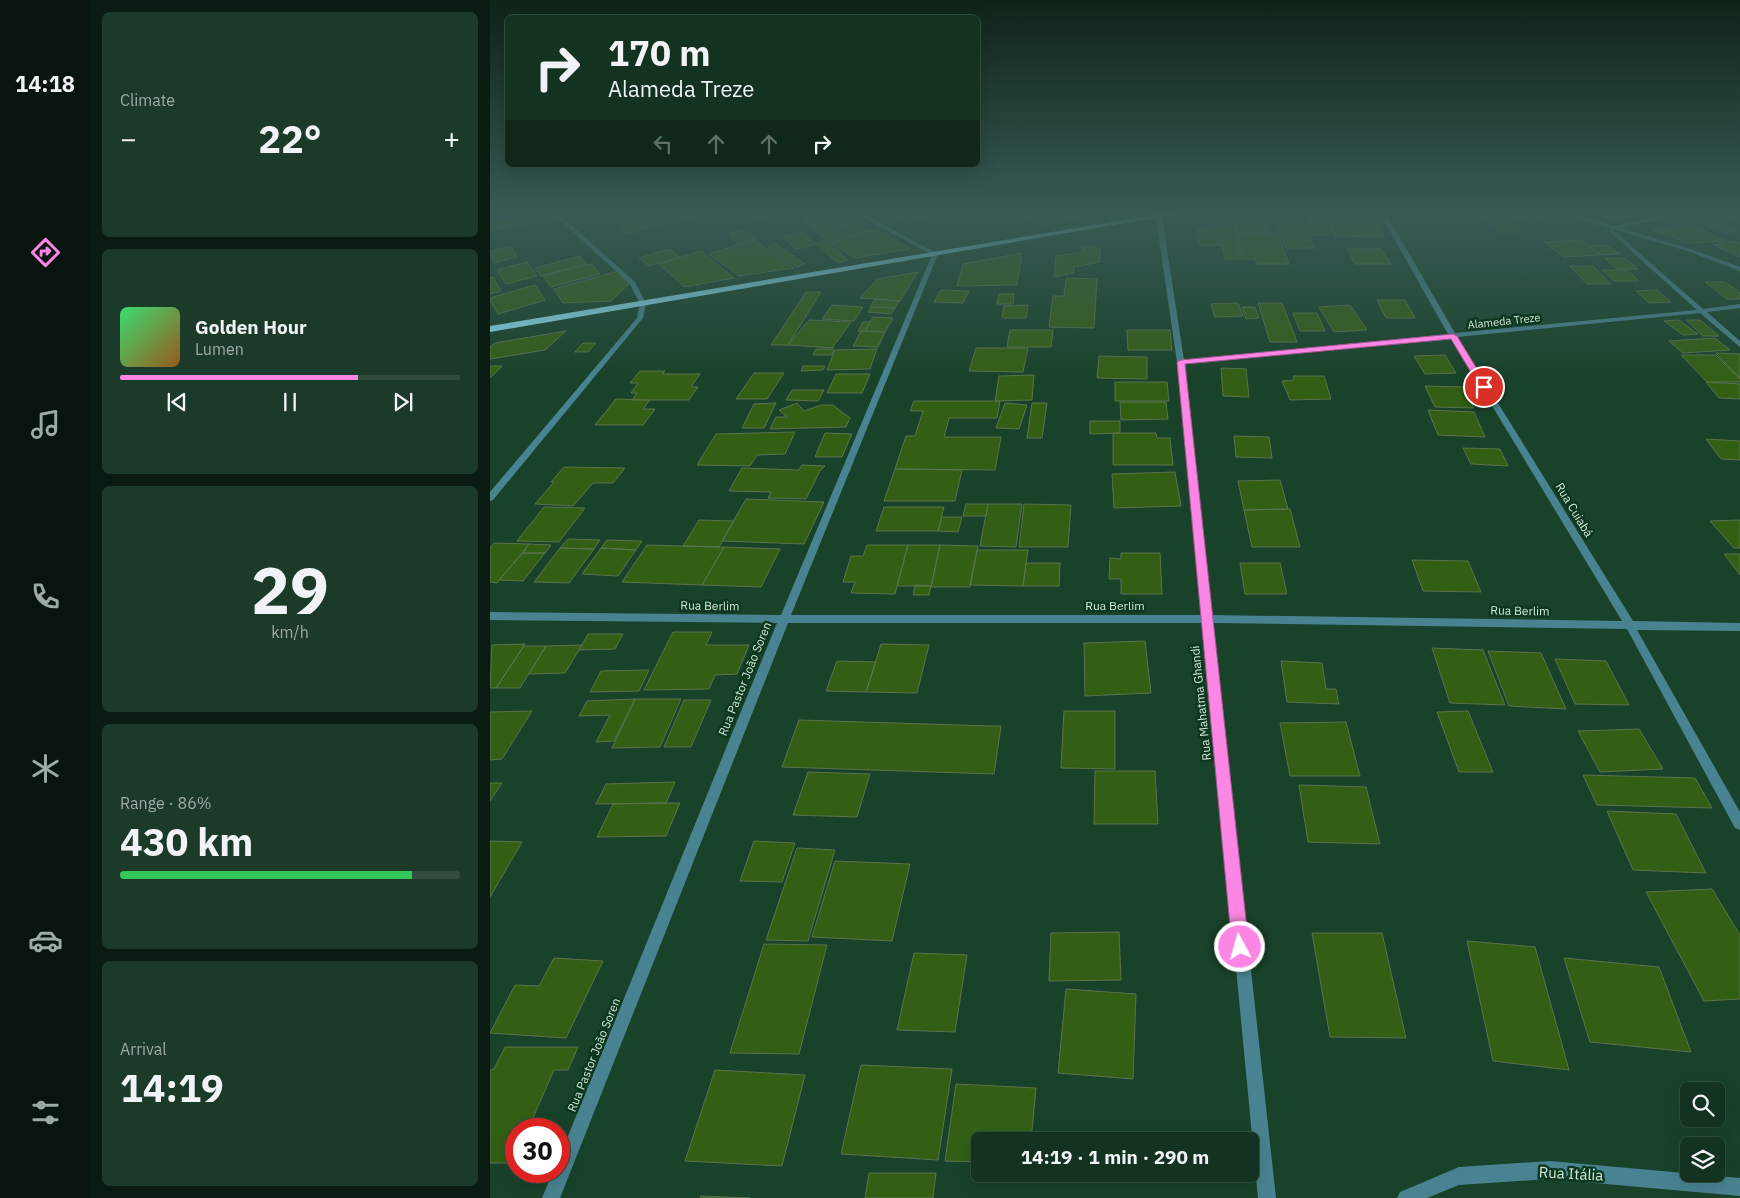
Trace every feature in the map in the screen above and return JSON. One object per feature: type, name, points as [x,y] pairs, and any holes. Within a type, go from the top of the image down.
[{"type":"highway","points":[[490,329],[854,268]]},
{"type":"street","points":[[490,498],[640,318],[643,304],[633,283],[616,268]]},
{"type":"street","name":"Rua Pastor João Soren","points":[[551,1198],[784,619],[929,268]]},
{"type":"street","name":"Rua Mahatma Ghandi","points":[[1164,268],[1181,362],[1267,1198]]},
{"type":"street","name":"Rua Cuiabá","points":[[1414,268],[1453,336],[1630,626],[1740,824]]},
{"type":"street","points":[[1654,268],[1740,345]]},
{"type":"street","name":"Alameda Treze","points":[[1181,362],[1740,306]]},
{"type":"street","name":"Rua Berlim","points":[[490,616],[784,619],[1206,619],[1740,627]]},
{"type":"street","name":"Rua Itália","points":[[1406,1198],[1459,1176],[1550,1170],[1740,1188]]},
{"type":"building","points":[[505,268],[531,268],[537,276],[506,284],[497,270]]},
{"type":"building","points":[[535,268],[571,268],[541,276]]},
{"type":"building","points":[[575,268],[595,268],[600,274],[551,287],[543,276]]},
{"type":"building","points":[[663,268],[722,268],[734,278],[684,287]]},
{"type":"building","points":[[728,268],[794,268],[739,276]]},
{"type":"building","points":[[962,268],[1020,268],[1017,285],[957,286]]},
{"type":"building","points":[[1055,268],[1074,268],[1074,273],[1054,277]]},
{"type":"building","points":[[1572,268],[1595,268],[1611,284],[1587,284]]},
{"type":"building","points":[[1616,268],[1638,269],[1617,269]]},
{"type":"building","points":[[1602,270],[1627,270],[1639,281],[1614,281]]},
{"type":"building","points":[[618,271],[629,284],[611,301],[563,303],[554,289]]},
{"type":"building","points":[[918,272],[900,301],[860,298],[877,279]]},
{"type":"building","points":[[493,277],[501,291],[490,294],[490,278]]},
{"type":"building","points":[[1066,278],[1097,279],[1094,328],[1049,327],[1053,296],[1064,296]]},
{"type":"building","points":[[1705,282],[1725,282],[1740,293],[1740,299],[1727,299]]},
{"type":"building","points":[[535,285],[545,300],[498,314],[490,300],[490,298]]},
{"type":"building","points":[[941,290],[969,291],[963,303],[934,302]]},
{"type":"building","points":[[1657,290],[1671,302],[1649,303],[1636,291]]},
{"type":"building","points":[[806,292],[821,292],[788,345],[771,345]]},
{"type":"building","points":[[999,294],[1014,294],[1013,304],[997,304]]},
{"type":"building","points":[[875,299],[900,301],[895,308],[870,307]]},
{"type":"building","points":[[1377,300],[1405,300],[1415,318],[1386,318]]},
{"type":"building","points":[[1238,303],[1243,316],[1215,317],[1211,304]]},
{"type":"building","points":[[1258,303],[1282,303],[1297,342],[1270,342]]},
{"type":"building","points":[[832,305],[863,307],[854,321],[822,319]]},
{"type":"building","points":[[1028,305],[1026,318],[1002,318],[1004,306]]},
{"type":"building","points":[[1350,305],[1367,330],[1334,332],[1319,307]]},
{"type":"building","points":[[872,307],[895,308],[891,314],[868,312]]},
{"type":"building","points":[[1242,307],[1255,307],[1259,318],[1246,319]]},
{"type":"building","points":[[1293,313],[1317,313],[1325,331],[1300,331]]},
{"type":"building","points":[[873,317],[893,318],[885,332],[865,331]]},
{"type":"building","points":[[809,320],[851,322],[832,348],[788,345]]},
{"type":"building","points":[[1679,320],[1698,334],[1683,335],[1664,321]]},
{"type":"building","points":[[1686,320],[1700,320],[1719,336],[1703,336]]},
{"type":"building","points":[[863,322],[870,322],[865,331],[858,331]]},
{"type":"building","points":[[1010,330],[1053,330],[1051,347],[1007,347]]},
{"type":"building","points":[[1127,330],[1170,330],[1172,350],[1128,350]]},
{"type":"building","points":[[566,331],[545,350],[490,359],[490,347],[495,343]]},
{"type":"building","points":[[861,331],[885,332],[878,347],[853,346]]},
{"type":"building","points":[[1715,338],[1730,350],[1683,353],[1669,341]]},
{"type":"building","points":[[583,343],[596,343],[588,352],[575,352]]},
{"type":"building","points":[[976,348],[1028,348],[1023,372],[969,371]]},
{"type":"building","points":[[816,349],[834,349],[832,355],[813,355]]},
{"type":"building","points":[[877,349],[870,369],[827,370],[835,350]]},
{"type":"building","points":[[1716,353],[1740,354],[1740,378]]},
{"type":"building","points":[[1445,355],[1456,373],[1425,374],[1414,356]]},
{"type":"building","points":[[1681,355],[1716,355],[1740,379],[1740,382],[1707,382]]},
{"type":"building","points":[[1099,356],[1147,357],[1147,379],[1097,378]]},
{"type":"building","points":[[490,366],[502,366],[490,378]]},
{"type":"building","points":[[803,366],[825,366],[823,370],[801,371]]},
{"type":"building","points":[[1221,368],[1246,369],[1249,397],[1223,396]]},
{"type":"building","points":[[640,371],[665,371],[662,374],[700,374],[691,387],[698,387],[689,400],[632,400],[637,393],[631,393],[638,383],[630,383]]},
{"type":"building","points":[[754,373],[784,373],[767,399],[736,399]]},
{"type":"building","points":[[836,374],[870,374],[862,393],[827,393]]},
{"type":"building","points":[[1034,375],[1032,400],[995,401],[999,376]]},
{"type":"building","points":[[1293,376],[1324,376],[1331,399],[1290,400],[1282,381],[1294,380]]},
{"type":"building","points":[[1115,382],[1167,382],[1169,401],[1115,401]]},
{"type":"building","points":[[1706,382],[1740,384],[1740,399],[1719,398]]},
{"type":"building","points":[[1425,386],[1463,387],[1474,408],[1435,407]]},
{"type":"building","points":[[792,390],[824,390],[818,401],[786,400]]},
{"type":"building","points":[[616,399],[650,400],[643,409],[655,409],[643,425],[595,425]]},
{"type":"building","points":[[914,401],[1000,401],[997,418],[949,418],[944,437],[1001,437],[995,470],[895,469],[906,436],[915,436],[923,411],[910,411]]},
{"type":"building","points":[[1120,402],[1166,402],[1168,419],[1121,420]]},
{"type":"building","points":[[776,403],[764,428],[742,428],[754,404]]},
{"type":"building","points":[[797,403],[804,411],[821,405],[833,405],[850,418],[846,427],[770,429],[776,417],[787,417],[779,410]]},
{"type":"building","points":[[1005,403],[1027,405],[1019,429],[996,428]]},
{"type":"building","points":[[1032,403],[1047,403],[1042,438],[1027,438]]},
{"type":"building","points":[[1428,410],[1474,412],[1485,437],[1438,435]]},
{"type":"building","points":[[1090,421],[1120,421],[1120,433],[1090,434]]},
{"type":"building","points":[[795,432],[785,454],[757,455],[750,466],[697,465],[716,434]]},
{"type":"building","points":[[825,433],[852,434],[842,457],[815,457]]},
{"type":"building","points":[[1113,433],[1156,433],[1157,438],[1170,438],[1173,465],[1113,465]]},
{"type":"building","points":[[1234,436],[1269,437],[1272,458],[1236,457]]},
{"type":"building","points":[[1706,439],[1740,441],[1740,460],[1721,459]]},
{"type":"building","points":[[1463,448],[1500,449],[1508,466],[1471,464]]},
{"type":"building","points":[[802,465],[825,466],[820,471],[806,499],[768,498],[771,492],[729,491],[742,468],[799,470]]},
{"type":"building","points":[[564,467],[625,468],[613,483],[593,483],[573,506],[535,504]]},
{"type":"building","points":[[895,469],[962,470],[955,501],[884,501]]},
{"type":"building","points":[[1175,472],[1181,506],[1114,508],[1112,474]]},
{"type":"building","points":[[1280,480],[1288,509],[1244,510],[1238,481]]},
{"type":"building","points":[[746,499],[824,502],[804,544],[722,541]]},
{"type":"building","points":[[966,504],[988,504],[986,516],[963,516]]},
{"type":"building","points":[[988,504],[1022,504],[1016,547],[980,546]]},
{"type":"building","points":[[1024,504],[1071,505],[1068,547],[1019,547]]},
{"type":"building","points":[[544,507],[585,508],[559,542],[517,541]]},
{"type":"building","points":[[884,507],[944,507],[938,531],[876,531]]},
{"type":"building","points":[[1290,509],[1300,547],[1252,547],[1244,510]]},
{"type":"building","points":[[942,517],[962,517],[958,532],[938,531]]},
{"type":"building","points":[[699,520],[734,521],[719,547],[683,546]]},
{"type":"building","points":[[1740,520],[1740,548],[1734,548],[1710,521]]},
{"type":"building","points":[[568,539],[600,540],[594,549],[560,548]]},
{"type":"building","points":[[607,540],[642,541],[636,550],[601,548]]},
{"type":"building","points":[[494,543],[529,544],[497,583],[490,582],[490,548]]},
{"type":"building","points":[[529,544],[551,545],[545,553],[523,553]]},
{"type":"building","points":[[647,545],[724,547],[702,585],[622,582]]},
{"type":"building","points":[[867,545],[908,545],[895,594],[851,593],[855,582],[843,582],[851,556],[863,556]]},
{"type":"building","points":[[908,545],[940,545],[931,586],[897,586]]},
{"type":"building","points":[[940,545],[978,546],[970,587],[931,587]]},
{"type":"building","points":[[724,547],[780,549],[761,587],[702,585]]},
{"type":"building","points":[[560,548],[594,549],[569,583],[534,582]]},
{"type":"building","points":[[601,548],[636,550],[618,576],[582,574]]},
{"type":"building","points":[[977,550],[1028,550],[1023,586],[970,585]]},
{"type":"building","points":[[523,553],[545,553],[523,581],[499,580]]},
{"type":"building","points":[[1121,553],[1160,553],[1162,594],[1121,594],[1121,579],[1109,579],[1110,558],[1121,559]]},
{"type":"building","points":[[1724,554],[1740,554],[1740,575]]},
{"type":"building","points":[[1412,560],[1468,561],[1481,592],[1423,591]]},
{"type":"building","points":[[1026,563],[1060,563],[1059,586],[1023,586]]},
{"type":"building","points":[[1240,563],[1280,563],[1287,594],[1245,594]]},
{"type":"building","points":[[915,585],[931,586],[929,595],[913,595]]},
{"type":"building","points":[[673,632],[712,632],[706,645],[749,645],[737,674],[715,675],[709,689],[644,690]]},
{"type":"building","points":[[588,634],[623,634],[615,649],[579,650]]},
{"type":"building","points":[[1145,641],[1151,693],[1085,696],[1084,643]]},
{"type":"building","points":[[525,644],[496,688],[490,688],[492,645]]},
{"type":"building","points":[[881,644],[929,645],[917,693],[866,692]]},
{"type":"building","points":[[582,645],[565,673],[529,674],[546,646]]},
{"type":"building","points":[[524,646],[546,646],[520,688],[496,688]]},
{"type":"building","points":[[1432,648],[1483,650],[1505,705],[1450,703]]},
{"type":"building","points":[[1488,651],[1541,653],[1566,709],[1509,706]]},
{"type":"building","points":[[1555,659],[1606,661],[1629,705],[1575,704]]},
{"type":"building","points":[[837,661],[876,662],[866,692],[826,691]]},
{"type":"building","points":[[1281,661],[1322,663],[1326,689],[1336,689],[1339,704],[1287,702]]},
{"type":"building","points":[[649,670],[639,691],[590,692],[601,671]]},
{"type":"building","points":[[635,699],[614,741],[596,742],[610,715],[579,716],[587,701]]},
{"type":"building","points":[[635,699],[681,699],[660,747],[612,748]]},
{"type":"building","points":[[684,700],[711,700],[691,747],[664,747]]},
{"type":"building","points":[[532,711],[502,759],[490,760],[490,712]]},
{"type":"building","points":[[1064,711],[1115,711],[1115,769],[1061,768]]},
{"type":"building","points":[[1468,711],[1493,772],[1459,772],[1437,712]]},
{"type":"building","points":[[799,720],[1001,726],[994,774],[782,767]]},
{"type":"building","points":[[1346,722],[1360,776],[1290,776],[1280,723]]},
{"type":"building","points":[[1639,729],[1663,769],[1600,772],[1578,731]]},
{"type":"building","points":[[1095,771],[1155,771],[1158,824],[1094,824]]},
{"type":"building","points":[[808,772],[870,774],[857,817],[793,815]]},
{"type":"building","points":[[1583,775],[1695,778],[1712,808],[1597,805]]},
{"type":"building","points":[[675,782],[666,803],[596,804],[606,784]]},
{"type":"building","points":[[490,783],[502,783],[490,801]]},
{"type":"building","points":[[1299,785],[1366,787],[1380,844],[1308,842]]},
{"type":"building","points":[[680,803],[666,836],[597,837],[613,804]]},
{"type":"building","points":[[1607,811],[1676,814],[1706,873],[1633,870]]},
{"type":"building","points":[[490,841],[522,842],[490,897]]},
{"type":"building","points":[[754,841],[795,843],[782,882],[740,881]]},
{"type":"building","points":[[797,848],[835,850],[808,941],[766,940]]},
{"type":"building","points":[[835,861],[910,864],[892,941],[812,937]]},
{"type":"building","points":[[1712,889],[1740,935],[1740,999],[1704,1001],[1646,892]]},
{"type":"building","points":[[1119,932],[1121,980],[1049,981],[1051,933]]},
{"type":"building","points":[[1312,933],[1382,933],[1406,1038],[1330,1037]]},
{"type":"building","points":[[1467,941],[1535,947],[1569,1070],[1493,1061]]},
{"type":"building","points":[[764,944],[827,945],[799,1054],[730,1053]]},
{"type":"building","points":[[914,953],[967,955],[955,1032],[897,1030]]},
{"type":"building","points":[[554,958],[603,961],[566,1038],[490,1033],[515,985],[539,986]]},
{"type":"building","points":[[1564,958],[1659,967],[1691,1052],[1590,1042]]},
{"type":"building","points":[[1066,989],[1136,994],[1133,1079],[1058,1073]]},
{"type":"building","points":[[505,1047],[578,1047],[568,1070],[554,1070],[533,1118],[505,1118],[505,1163],[490,1163],[490,1070],[494,1069]]},
{"type":"building","points":[[861,1065],[952,1069],[938,1160],[841,1154]]},
{"type":"building","points":[[715,1070],[805,1075],[782,1166],[685,1161]]},
{"type":"building","points":[[956,1084],[1036,1088],[1032,1132],[971,1132],[971,1162],[945,1161]]},
{"type":"building","points":[[869,1173],[936,1173],[933,1198],[865,1198]]},
{"type":"building","points":[[701,1196],[750,1198],[700,1198]]},
{"type":"route","points":[[1240,947],[1181,362],[1453,336],[1484,387]]}]
